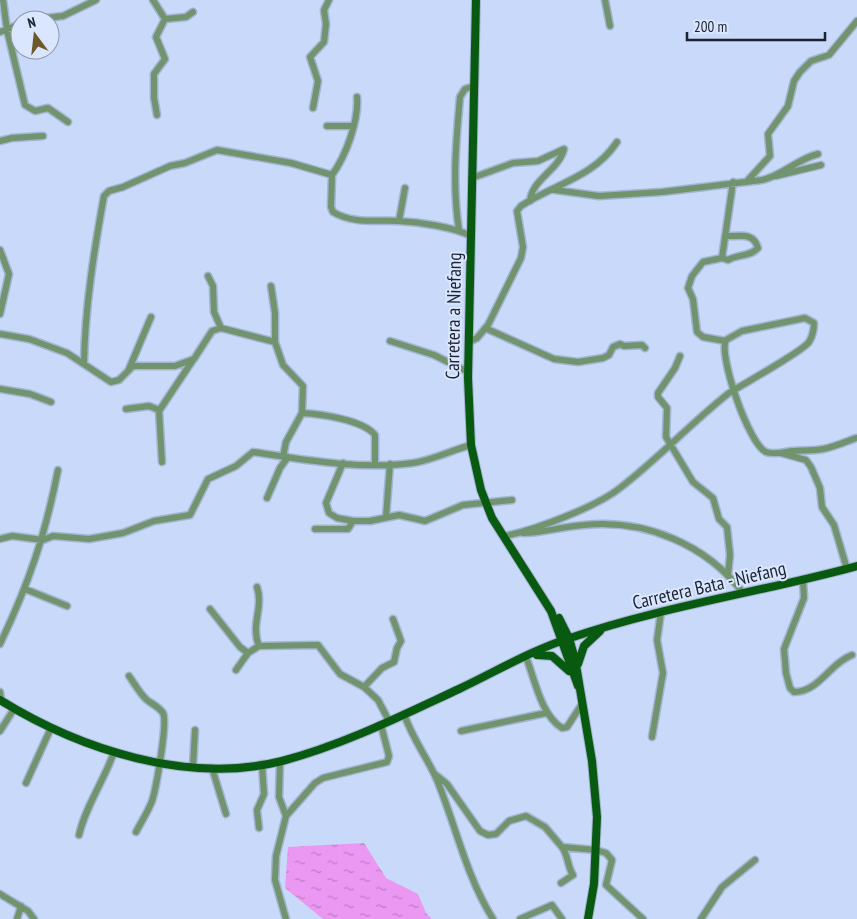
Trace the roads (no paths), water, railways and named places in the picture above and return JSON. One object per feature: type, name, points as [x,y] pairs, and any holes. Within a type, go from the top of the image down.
[{"type":"main road","name":"Carretera a Niefang","points":[[476,0],[468,372],[471,445],[485,502],[492,518],[555,614]]},
{"type":"main road","name":"Carretera Bata - Niefang","points":[[0,697],[14,709],[82,742],[158,763],[212,768],[280,762],[312,752],[381,725],[566,639],[661,612],[857,566]]},
{"type":"main road","points":[[555,614],[560,630],[566,639],[577,682],[595,790],[596,850],[588,919]]},
{"type":"main road","points":[[555,614],[566,625],[586,633]]},
{"type":"main road","points":[[555,614],[577,668]]},
{"type":"main road","points":[[577,682],[577,668],[584,646],[593,636],[606,627]]},
{"type":"main road","points":[[553,645],[558,641],[560,630]]},
{"type":"main road","points":[[528,656],[545,654],[552,656],[561,661],[577,682]]},
{"type":"street","points":[[3,0],[3,31],[24,105],[35,110],[48,108],[68,122]]},
{"type":"street","points":[[60,16],[96,0]]},
{"type":"street","points":[[153,0],[165,19]]},
{"type":"street","points":[[313,108],[318,81],[310,57],[324,42],[326,24],[324,10],[329,0]]},
{"type":"street","points":[[605,0],[610,26]]},
{"type":"street","points":[[165,19],[186,17],[193,12]]},
{"type":"street","points":[[158,115],[154,98],[154,74],[165,59],[156,37],[165,19]]},
{"type":"street","points":[[748,180],[770,156],[768,134],[788,106],[794,81],[806,65],[829,55],[857,21]]},
{"type":"street","points":[[460,230],[456,202],[455,165],[460,97],[465,89],[474,86]]},
{"type":"street","points":[[357,97],[358,108],[340,167],[332,175],[331,207],[333,212],[348,218],[367,221],[399,221],[460,230],[471,236]]},
{"type":"street","points":[[327,126],[353,126]]},
{"type":"street","points":[[0,142],[12,138],[42,136]]},
{"type":"street","points":[[469,342],[477,338],[485,328],[521,258],[523,247],[517,211],[530,201],[555,190],[595,167],[608,155],[617,142]]},
{"type":"street","points":[[472,178],[513,163],[538,161],[564,149],[559,158],[531,191],[530,201]]},
{"type":"street","points":[[84,364],[95,246],[104,196],[109,191],[124,187],[170,166],[185,163],[217,150],[277,160],[332,175]]},
{"type":"street","points":[[776,176],[804,159],[818,154]]},
{"type":"street","points":[[555,190],[599,196],[662,192],[748,180],[762,180],[821,166]]},
{"type":"street","points":[[722,258],[733,182]]},
{"type":"street","points":[[399,221],[405,188]]},
{"type":"street","points":[[505,536],[520,533],[606,498],[692,423],[734,390],[804,347],[809,341],[814,323],[805,318],[757,327],[737,333],[725,341],[703,337],[696,332],[693,299],[688,288],[692,276],[703,262],[722,258],[728,260],[737,255],[749,255],[758,248],[754,240],[744,235],[726,236]]},
{"type":"street","points":[[0,250],[9,274],[0,314]]},
{"type":"street","points":[[208,276],[213,286],[214,312],[221,328]]},
{"type":"street","points":[[267,498],[285,457],[286,442],[302,413],[303,386],[283,365],[275,342],[275,313],[271,286]]},
{"type":"street","points":[[0,334],[39,342],[67,353],[111,382],[120,380],[129,369],[151,317]]},
{"type":"street","points":[[162,462],[158,431],[159,410],[212,331],[221,328],[275,342]]},
{"type":"street","points":[[485,328],[554,359],[578,362],[602,358],[609,354],[613,347],[620,344],[624,346],[642,345],[645,348]]},
{"type":"street","points":[[390,341],[434,355],[468,372]]},
{"type":"street","points":[[725,341],[724,348],[734,390],[756,443],[764,451],[771,454],[823,449],[856,438]]},
{"type":"street","points":[[680,356],[676,368],[658,393],[658,397],[667,408],[666,437],[693,482],[713,498],[719,519],[727,528],[730,555],[728,574]]},
{"type":"street","points":[[129,369],[138,366],[174,366],[194,359]]},
{"type":"street","points":[[0,389],[30,394],[50,402]]},
{"type":"street","points":[[126,409],[149,406],[159,410]]},
{"type":"street","points":[[302,413],[321,414],[367,428],[375,435],[375,464]]},
{"type":"street","points":[[0,539],[12,536],[43,540],[53,536],[90,540],[122,533],[154,521],[190,515],[205,482],[236,466],[249,453],[343,463],[390,464],[426,460],[471,445]]},
{"type":"street","points":[[781,452],[806,460],[811,467],[820,488],[822,507],[834,525],[847,569]]},
{"type":"street","points":[[343,463],[329,495],[327,508],[329,514],[337,518],[353,521],[370,521],[399,515],[425,521],[464,505],[512,500]]},
{"type":"street","points":[[386,517],[390,464]]},
{"type":"street","points":[[0,644],[25,589],[43,540],[58,470]]},
{"type":"street","points":[[315,529],[348,529],[353,521]]},
{"type":"street","points":[[520,533],[534,533],[585,524],[617,524],[649,530],[686,544],[708,557],[728,574],[743,593]]},
{"type":"street","points":[[803,580],[804,598],[784,649],[786,673],[790,688],[794,692],[800,692],[812,687],[840,662],[852,656]]},
{"type":"street","points":[[257,587],[261,600],[257,613],[255,637],[259,646]]},
{"type":"street","points":[[25,589],[67,606]]},
{"type":"street","points":[[210,609],[240,647],[248,653]]},
{"type":"street","points":[[652,737],[663,673],[657,640],[661,612]]},
{"type":"street","points":[[364,687],[382,668],[394,662],[397,648],[401,641],[393,619]]},
{"type":"street","points":[[236,670],[248,653],[259,646],[318,645],[340,674],[364,687],[378,700],[389,721]]},
{"type":"street","points":[[528,656],[546,713],[556,725],[567,728],[582,704]]},
{"type":"street","points":[[128,676],[146,700],[163,713],[164,741],[151,802],[136,832]]},
{"type":"street","points":[[0,731],[14,709]]},
{"type":"street","points":[[461,731],[546,713]]},
{"type":"street","points":[[404,714],[416,742],[433,772],[472,878],[492,919]]},
{"type":"street","points":[[286,919],[275,880],[276,856],[286,816],[315,783],[324,778],[387,762],[389,756],[381,725]]},
{"type":"street","points":[[26,783],[51,728]]},
{"type":"street","points":[[193,766],[195,730]]},
{"type":"street","points":[[79,834],[83,818],[106,774],[114,752]]},
{"type":"street","points":[[280,762],[279,797],[286,816]]},
{"type":"street","points":[[259,828],[258,810],[264,794],[262,764]]},
{"type":"street","points":[[212,768],[226,814]]},
{"type":"street","points":[[433,772],[447,784],[480,831],[492,835],[500,831],[509,821],[526,816],[545,827],[569,858],[568,867],[573,875],[561,883]]},
{"type":"street","points":[[562,847],[596,850],[606,853],[612,860],[606,885],[643,919]]},
{"type":"street","points":[[701,919],[722,887],[755,860]]},
{"type":"street","points":[[0,894],[21,906],[34,919]]},
{"type":"street","points":[[520,919],[552,905],[562,919]]},
{"type":"street","points":[[17,919],[21,906]]},
{"type":"water","points":[[364,843],[386,878],[418,894],[426,913],[432,919],[323,919],[285,888],[288,847]]}]
